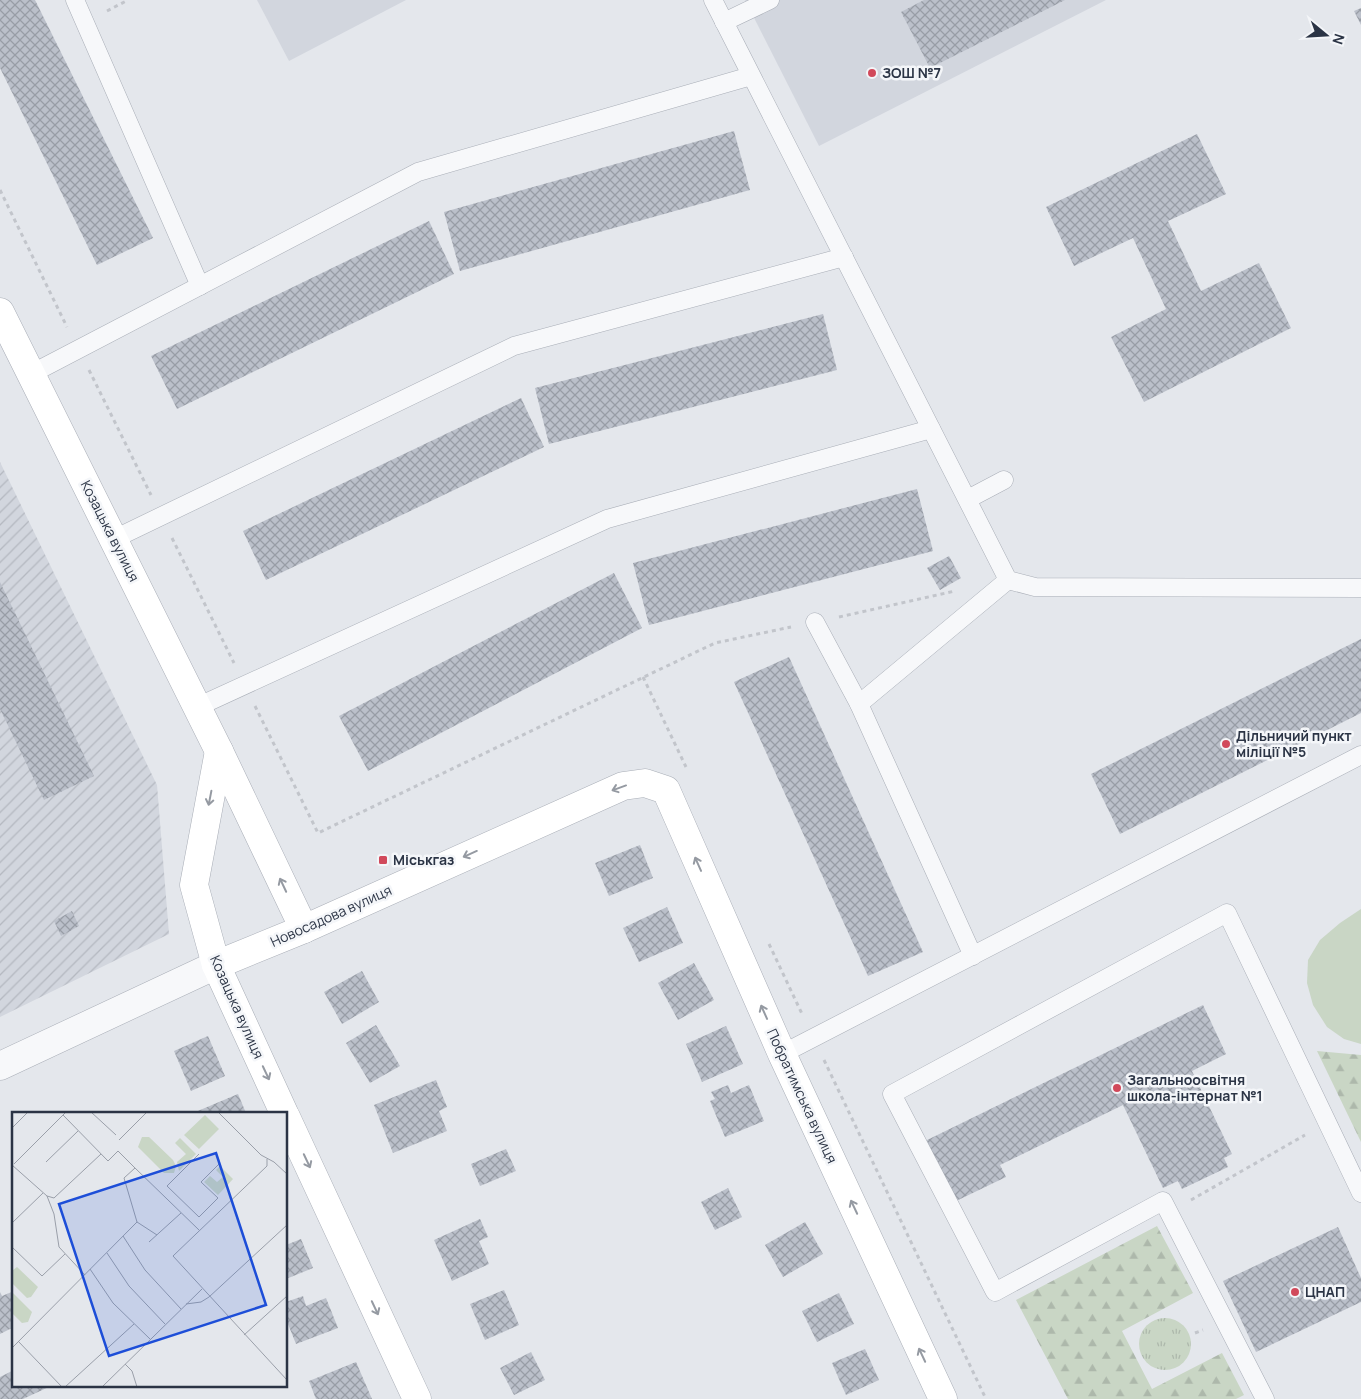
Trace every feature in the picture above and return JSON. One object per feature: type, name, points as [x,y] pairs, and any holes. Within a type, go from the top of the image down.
[{"type":"street","name":"Козацька вулиця","points":[[0,312],[219,750],[304,929]]},
{"type":"street","name":"Козацька вулиця","points":[[219,750],[194,885],[216,965],[284,1112]]},
{"type":"street","name":"Новосадова вулиця","points":[[0,1066],[216,965],[304,929],[623,786],[645,784],[666,790]]},
{"type":"street","name":"Побратимська вулиця","points":[[666,790],[782,1054],[943,1399]]},
{"type":"street","points":[[288,1121],[417,1399]]},
{"type":"lane","points":[[76,0],[200,286]]},
{"type":"lane","points":[[713,0],[1008,580],[1034,587],[1361,588]]},
{"type":"lane","points":[[724,22],[770,0]]},
{"type":"lane","points":[[31,374],[418,172],[751,76]]},
{"type":"lane","points":[[114,539],[514,346],[844,257]]},
{"type":"lane","points":[[197,707],[607,519],[932,429]]},
{"type":"lane","points":[[968,499],[1004,480]]},
{"type":"lane","points":[[859,704],[1008,580]]},
{"type":"lane","points":[[815,622],[859,704],[973,956]]},
{"type":"lane","points":[[782,1054],[1361,755]]},
{"type":"lane","points":[[1265,1399],[1163,1201],[996,1292],[892,1094],[1227,913],[1361,1193]]},
{"type":"path","points":[[318,832],[715,643],[960,590]]},
{"type":"path","points":[[1169,1213],[1328,1123]]},
{"type":"shaded area","points":[[257,0],[406,0],[289,61]]},
{"type":"shaded area","name":"ЗОШ №7","points":[[745,0],[1106,0],[819,146]]},
{"type":"shaded area","points":[[0,462],[157,785],[169,934],[0,1017]]},
{"type":"green space","points":[[1361,909],[1361,1044],[1344,1039],[1327,1027],[1313,1005],[1307,983],[1308,960],[1320,940]]},
{"type":"green space","points":[[1317,1051],[1361,1055],[1361,1142]]},
{"type":"green space","points":[[1157,1226],[1193,1293],[1122,1331],[1152,1389],[1222,1353],[1244,1395],[1236,1399],[1068,1399],[1016,1300]]},
{"type":"green space","points":[[1165,1318],[1175,1320],[1183,1326],[1189,1334],[1191,1344],[1189,1354],[1183,1362],[1175,1368],[1165,1370],[1155,1368],[1147,1362],[1141,1354],[1139,1344],[1141,1334],[1147,1326],[1155,1320]]},
{"type":"building","points":[[0,0],[35,0],[153,238],[97,265],[0,68]]},
{"type":"building","points":[[924,0],[1065,0],[930,68],[901,12]]},
{"type":"building","points":[[1361,8],[1361,25],[1354,11]]},
{"type":"building","points":[[734,131],[750,190],[460,271],[444,212]]},
{"type":"building","points":[[1197,134],[1226,194],[1168,221],[1201,291],[1259,263],[1291,328],[1144,402],[1111,337],[1166,309],[1133,238],[1074,266],[1046,207]]},
{"type":"building","points":[[429,221],[454,274],[177,409],[151,356]]},
{"type":"building","points":[[823,314],[837,370],[549,444],[535,388]]},
{"type":"building","points":[[521,398],[544,447],[266,580],[243,531]]},
{"type":"building","points":[[917,489],[933,551],[649,625],[633,563]]},
{"type":"building","points":[[949,556],[961,578],[940,590],[927,568]]},
{"type":"building","points":[[614,573],[642,628],[368,771],[339,716]]},
{"type":"building","points":[[0,582],[94,776],[44,800],[0,709]]},
{"type":"building","name":"Дільничий пункт міліції №5","points":[[1361,639],[1361,713],[1120,834],[1091,774]]},
{"type":"building","points":[[789,657],[923,952],[868,976],[734,682]]},
{"type":"building","points":[[640,845],[653,878],[609,896],[595,863]]},
{"type":"building","points":[[667,907],[683,943],[639,962],[623,928]]},
{"type":"building","points":[[72,911],[79,926],[61,936],[54,921]]},
{"type":"building","points":[[694,963],[714,1000],[678,1020],[658,983]]},
{"type":"building","points":[[362,971],[379,1002],[342,1024],[324,992]]},
{"type":"building","name":"Загальноосвітня школа-інтернат №1","points":[[1203,1005],[1226,1054],[1192,1071],[1232,1154],[1224,1158],[1228,1167],[1182,1189],[1178,1181],[1163,1188],[1123,1105],[1000,1165],[1006,1177],[952,1203],[923,1142]]},
{"type":"building","points":[[376,1025],[400,1066],[370,1083],[346,1043]]},
{"type":"building","points":[[726,1026],[743,1064],[702,1082],[686,1044]]},
{"type":"building","points":[[208,1036],[225,1076],[191,1091],[174,1051]]},
{"type":"building","points":[[436,1080],[447,1107],[439,1111],[447,1131],[393,1153],[374,1105]]},
{"type":"building","points":[[728,1085],[731,1093],[749,1085],[764,1121],[725,1137],[710,1101],[715,1099],[711,1092]]},
{"type":"building","points":[[238,1094],[246,1112],[195,1112]]},
{"type":"building","points":[[506,1149],[516,1171],[480,1186],[471,1164]]},
{"type":"building","points":[[728,1188],[742,1217],[715,1230],[701,1202]]},
{"type":"building","points":[[480,1219],[488,1237],[479,1241],[489,1264],[452,1281],[434,1240]]},
{"type":"building","points":[[805,1222],[823,1254],[783,1277],[765,1245]]},
{"type":"building","name":"ЦНАП","points":[[1338,1227],[1361,1278],[1361,1302],[1256,1352],[1223,1281]]},
{"type":"building","points":[[301,1239],[313,1268],[288,1278],[288,1244]]},
{"type":"building","points":[[504,1290],[519,1325],[485,1340],[470,1304]]},
{"type":"building","points":[[0,1292],[2,1296],[12,1292],[12,1328],[0,1334]]},
{"type":"building","points":[[839,1293],[854,1324],[817,1342],[802,1311]]},
{"type":"building","points":[[303,1296],[306,1306],[326,1298],[338,1328],[296,1344],[288,1324],[288,1301]]},
{"type":"building","points":[[865,1349],[879,1380],[846,1395],[832,1363]]},
{"type":"building","points":[[531,1352],[545,1380],[514,1395],[500,1368]]},
{"type":"building","points":[[356,1362],[372,1399],[316,1399],[309,1381]]},
{"type":"building","points":[[12,1371],[12,1386],[51,1386],[23,1399],[0,1399],[0,1377]]},
{"type":"place","name":"ЗОШ №7","points":[[872,73]]},
{"type":"place","name":"Дільничий пункт міліції №5","points":[[1226,744]]},
{"type":"place","name":"Міськгаз","points":[[383,860]]},
{"type":"place","name":"Загальноосвітня школа-інтернат №1","points":[[1117,1088]]},
{"type":"place","name":"ЦНАП","points":[[1295,1292]]}]
